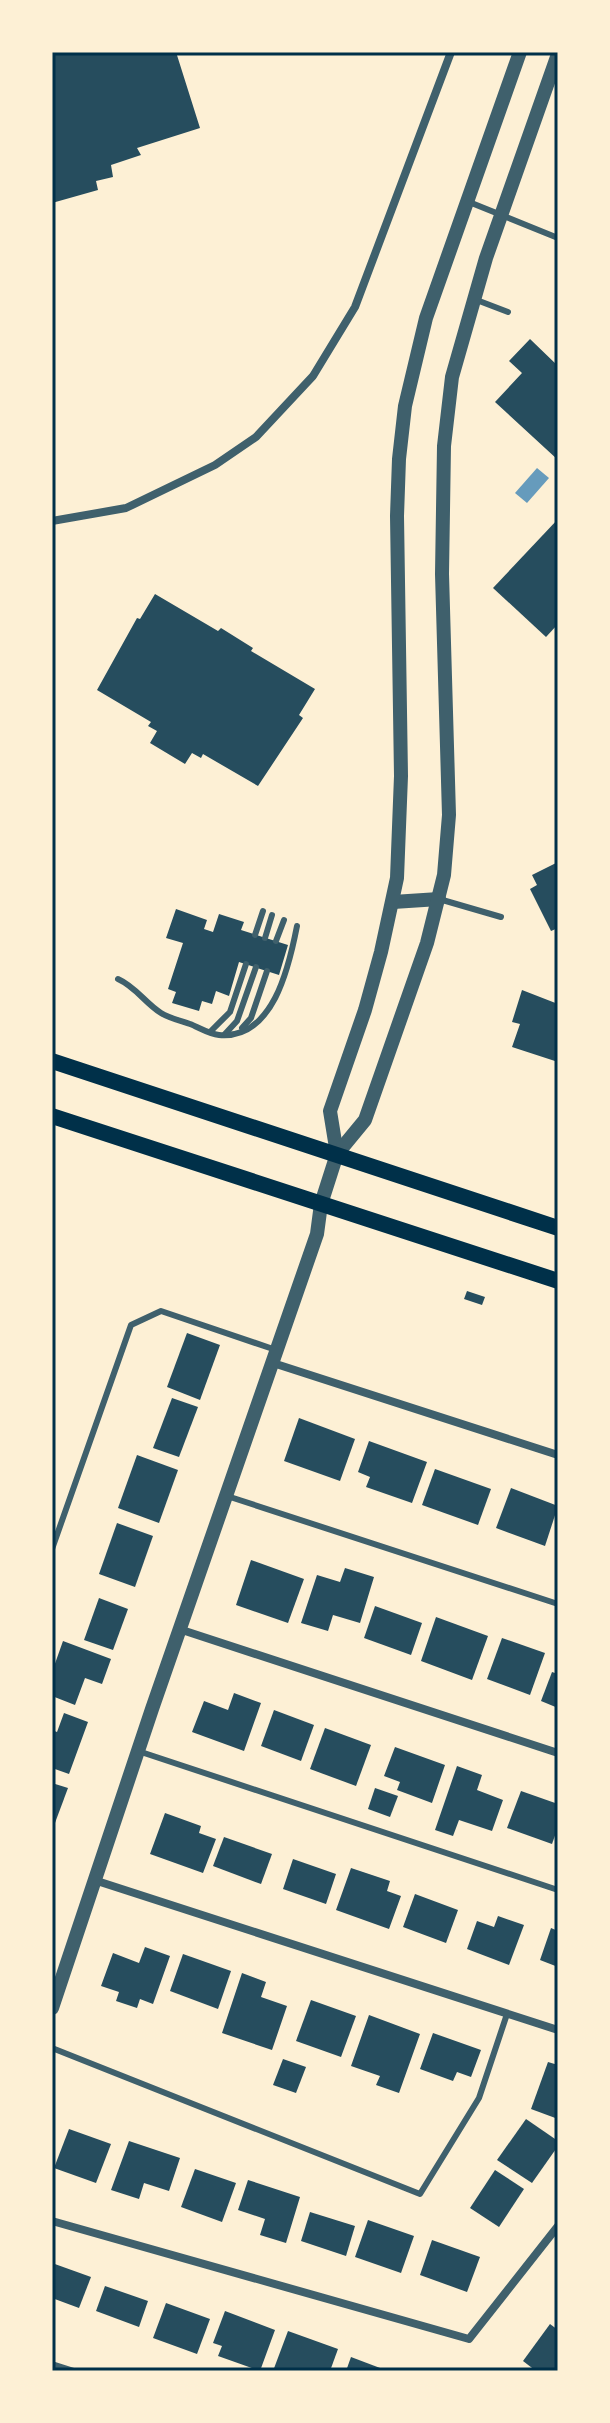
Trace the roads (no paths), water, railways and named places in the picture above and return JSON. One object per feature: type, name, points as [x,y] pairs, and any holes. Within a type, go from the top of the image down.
[{"type":"main road","points":[[52,1061],[558,1228]]},
{"type":"main road","points":[[52,1116],[558,1281]]},
{"type":"street","points":[[52,521],[126,508],[215,465],[256,437],[313,376],[355,307],[451,52]]},
{"type":"street","points":[[337,1154],[330,1111],[365,1010],[393,902],[400,827],[396,575],[401,433],[416,352],[520,52]]},
{"type":"street","points":[[52,2008],[179,1629],[317,1234],[321,1204],[337,1154],[365,1120],[415,979],[439,899],[447,851],[449,803],[442,588],[444,446],[452,377],[473,299],[558,54]]},
{"type":"street","points":[[393,902],[439,899]]},
{"type":"street","points":[[275,1357],[558,1455]]},
{"type":"street","points":[[179,1629],[558,1753]]},
{"type":"street","points":[[94,1879],[558,2030]]},
{"type":"street","points":[[52,2221],[469,2339],[558,2226]]},
{"type":"lane","points":[[466,201],[558,238]]},
{"type":"lane","points":[[473,299],[508,312]]},
{"type":"lane","points":[[439,899],[501,917]]},
{"type":"lane","points":[[255,935],[263,911]]},
{"type":"lane","points":[[265,938],[272,915]]},
{"type":"lane","points":[[276,941],[284,920]]},
{"type":"lane","points":[[118,979],[130,984],[161,1013],[220,1035],[239,1031],[256,1025],[264,1017],[285,973],[297,926]]},
{"type":"lane","points":[[210,1032],[230,1012],[246,964]]},
{"type":"lane","points":[[225,1034],[237,1021],[256,967]]},
{"type":"lane","points":[[239,1031],[251,1018],[267,971]]},
{"type":"lane","points":[[52,1549],[131,1325],[161,1311],[275,1357]]},
{"type":"lane","points":[[226,1496],[558,1604]]},
{"type":"lane","points":[[138,1751],[558,1890]]},
{"type":"lane","points":[[52,2048],[420,2194],[479,2098],[507,2014]]},
{"type":"lane","points":[[52,2364],[74,2371]]},
{"type":"water","points":[[537,468],[549,478],[527,503],[515,493]]}]
